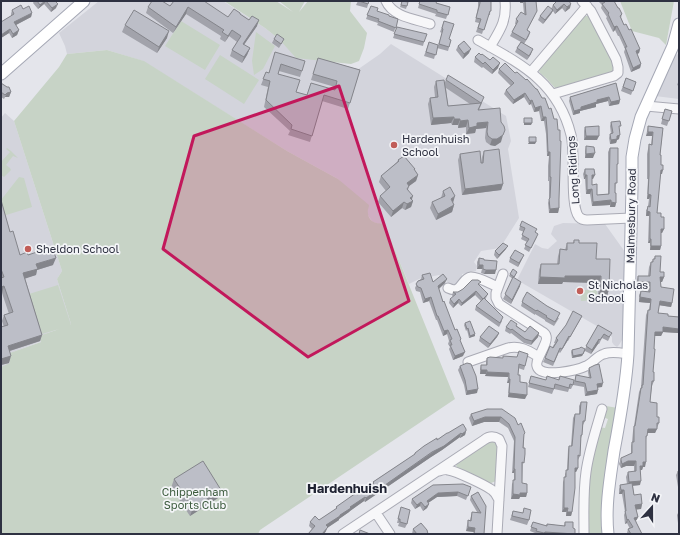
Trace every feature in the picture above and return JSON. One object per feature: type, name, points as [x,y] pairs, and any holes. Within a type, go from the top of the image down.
[{"type":"main road","points":[[1,74],[84,1]]},
{"type":"main road","name":"Malmesbury Road","points":[[608,534],[607,506],[609,486],[626,381],[628,354],[634,146],[639,121],[676,47],[679,24]]},
{"type":"street","points":[[386,1],[391,9],[397,13],[430,24]]},
{"type":"street","points":[[490,47],[503,25],[506,8],[505,1]]},
{"type":"street","points":[[531,72],[584,4],[591,11],[616,59],[618,73],[614,76],[553,94]]},
{"type":"street","name":"Long Ridings","points":[[478,40],[531,72],[553,94],[563,112],[572,136],[573,188],[575,208],[580,218],[587,220],[631,218]]},
{"type":"street","points":[[646,106],[679,109]]},
{"type":"street","points":[[503,274],[496,292],[496,298],[500,305],[541,331],[546,336],[546,341],[536,364],[538,369],[556,373],[569,371],[588,366],[596,358],[604,354],[628,354]]},
{"type":"street","points":[[448,288],[456,290],[466,279],[472,277],[498,287]]},
{"type":"street","points":[[468,362],[514,347],[523,349],[539,357]]},
{"type":"street","points":[[584,534],[584,492],[586,472],[590,448],[601,422],[602,409]]},
{"type":"street","points":[[343,534],[486,438],[492,437],[497,438],[502,446],[497,534]]},
{"type":"street","points":[[438,471],[450,470],[481,484],[497,494],[499,500]]},
{"type":"street","points":[[376,513],[390,534]]},
{"type":"highlighted area","points":[[339,86],[409,301],[308,357],[163,249],[194,136]]},
{"type":"shaded area","name":"Hardenhuish School","points":[[99,1],[223,1],[265,28],[279,39],[317,60],[357,70],[380,54],[391,44],[506,116],[511,141],[508,149],[519,218],[500,248],[481,251],[474,262],[477,266],[476,271],[462,274],[462,279],[456,285],[451,285],[439,275],[419,279],[409,284],[384,224],[373,222],[338,179],[287,151],[143,61],[107,50],[67,54],[59,33]]},
{"type":"shaded area","points":[[678,54],[679,99],[655,96],[674,56]]},
{"type":"shaded area","name":"Sheldon School","points":[[5,113],[14,121],[62,271],[57,279],[71,324],[40,336],[42,341],[8,354],[10,364],[1,367],[1,118]]},
{"type":"shaded area","name":"St Nicholas School","points":[[563,223],[605,224],[625,252],[623,329],[622,340],[617,347],[612,342],[612,337],[602,329],[517,280],[535,244],[542,248],[548,249],[557,241],[551,234],[554,226]]},
{"type":"green space","points":[[224,1],[276,1],[293,12],[279,1],[305,1],[299,12],[308,1],[351,1],[350,11],[367,33],[364,48],[359,61],[351,64],[296,58],[279,39]]},
{"type":"green space","points":[[620,1],[674,1],[666,45],[659,38],[632,31]]},
{"type":"green space","points":[[584,16],[588,16],[592,19],[615,62],[615,72],[556,89],[540,73],[539,69]]},
{"type":"green space","points":[[181,21],[220,45],[205,70],[165,46]]},
{"type":"green space","points":[[256,32],[275,46],[263,69],[254,75],[252,61]]},
{"type":"green space","name":"Chippenham Sports Club","points":[[107,50],[144,61],[287,151],[338,179],[369,205],[368,216],[371,220],[376,223],[384,223],[455,399],[260,530],[258,534],[1,534],[1,367],[10,363],[7,354],[41,342],[39,336],[59,329],[42,334],[29,294],[58,285],[71,325],[57,279],[62,271],[14,121],[59,67],[67,54]]},
{"type":"green space","points":[[220,55],[259,80],[244,104],[205,79]]},
{"type":"green space","points":[[7,148],[18,158],[13,156],[6,165],[11,170],[4,177],[1,175],[1,162],[10,152],[6,149]]},
{"type":"green space","points":[[19,177],[24,178],[32,207],[3,216],[1,200]]},
{"type":"green space","points":[[580,290],[597,290],[598,300],[581,301]]},
{"type":"green space","points":[[606,406],[618,408],[603,534],[587,534],[586,491],[599,427],[605,428],[608,419],[602,417]]},
{"type":"green space","points":[[490,439],[498,443],[496,481],[491,483],[457,469],[456,464]]},
{"type":"building","points":[[37,1],[45,1],[40,5]]},
{"type":"building","points":[[46,1],[55,1],[58,4],[52,8]]},
{"type":"building","points":[[152,1],[162,1],[170,6],[174,1],[204,1],[228,17],[234,9],[249,20],[252,16],[259,20],[243,44],[250,48],[244,57],[232,50],[241,36],[232,30],[228,36],[222,32],[224,30],[188,7],[176,27],[148,7]]},
{"type":"building","points":[[359,1],[369,1],[368,4]]},
{"type":"building","points":[[402,1],[408,2],[407,6],[401,5]]},
{"type":"building","points":[[420,1],[437,1],[436,3],[450,7],[448,15],[419,4]]},
{"type":"building","points":[[480,1],[491,1],[491,11],[484,30],[478,28],[481,19],[476,18]]},
{"type":"building","points":[[525,1],[536,1],[537,11],[527,30],[530,32],[526,40],[512,32],[518,21],[516,19],[521,12],[526,15]]},
{"type":"building","points":[[557,1],[569,1],[571,4],[567,7],[564,4],[557,10],[553,5]]},
{"type":"building","points":[[603,1],[614,1],[619,8],[622,14],[620,16],[624,25],[626,24],[629,30],[631,29],[640,49],[636,51],[641,64],[633,68],[625,47],[627,47],[617,26],[614,27],[608,14],[609,13],[602,4],[605,2]]},
{"type":"building","points":[[21,5],[23,9],[29,6],[32,13],[14,22],[19,30],[13,34],[10,29],[1,35],[1,22],[14,14],[12,10]]},
{"type":"building","points":[[371,6],[378,8],[377,11],[398,19],[396,28],[378,21],[379,19],[367,15]]},
{"type":"building","points":[[548,6],[553,10],[545,20],[540,16]]},
{"type":"building","points":[[134,10],[169,31],[159,47],[125,25]]},
{"type":"building","points":[[444,21],[454,24],[449,39],[451,40],[449,47],[439,44]]},
{"type":"building","points":[[397,27],[427,34],[424,42],[394,34]]},
{"type":"building","points":[[277,34],[284,39],[281,44],[274,39]]},
{"type":"building","points":[[464,41],[471,49],[464,54],[458,46]]},
{"type":"building","points":[[429,42],[438,45],[436,55],[426,52]]},
{"type":"building","points":[[521,42],[533,49],[529,56],[517,48]]},
{"type":"building","points":[[275,52],[305,61],[302,71],[281,64],[278,74],[300,80],[296,92],[307,95],[311,83],[335,90],[337,81],[313,74],[318,58],[360,70],[350,103],[324,95],[312,136],[291,129],[292,125],[266,100],[270,81],[263,79],[266,72],[269,73]]},
{"type":"building","points":[[479,53],[490,60],[493,57],[500,63],[493,70],[485,62],[483,64],[475,57]]},
{"type":"building","points":[[505,63],[515,73],[517,72],[526,80],[527,79],[537,89],[542,98],[545,98],[549,109],[551,108],[554,119],[557,119],[561,141],[559,208],[550,209],[550,152],[548,152],[546,117],[543,117],[541,106],[535,108],[532,100],[530,101],[525,93],[514,100],[506,90],[514,83],[499,69]]},
{"type":"building","points":[[448,75],[484,97],[478,110],[500,108],[501,122],[505,130],[503,135],[497,139],[492,139],[488,136],[488,122],[477,123],[477,126],[469,128],[468,120],[460,121],[460,119],[454,119],[454,117],[433,118],[430,98],[438,97],[436,81],[444,80],[448,106],[481,103],[446,80]]},
{"type":"building","points":[[626,78],[636,82],[633,91],[623,87]]},
{"type":"building","points":[[1,83],[9,87],[11,92],[5,95],[1,92]]},
{"type":"building","points":[[616,83],[620,100],[611,102],[609,97],[597,100],[597,102],[574,111],[570,97]]},
{"type":"building","points":[[665,109],[672,111],[669,121],[662,119]]},
{"type":"building","points":[[524,118],[532,118],[532,123],[524,123]]},
{"type":"building","points":[[620,121],[620,135],[617,136],[617,139],[611,140],[610,134],[613,133],[611,122]]},
{"type":"building","points":[[599,126],[599,136],[586,136],[585,127]]},
{"type":"building","points":[[648,126],[663,128],[660,155],[663,170],[661,170],[657,213],[661,213],[661,217],[664,217],[664,229],[661,229],[661,246],[651,246],[650,239],[650,212],[647,211],[648,206],[650,207],[651,195],[648,194],[649,144],[652,145],[653,132],[648,132]]},
{"type":"building","points":[[529,137],[536,137],[536,142],[529,142]]},
{"type":"building","points":[[586,146],[594,147],[595,153],[586,154]]},
{"type":"building","points":[[610,148],[618,148],[617,183],[615,183],[616,203],[611,202],[611,200],[593,202],[592,189],[587,190],[587,175],[585,175],[585,169],[594,169],[595,175],[592,175],[592,185],[597,184],[597,195],[609,194]]},
{"type":"building","points":[[499,149],[503,184],[465,189],[460,154],[480,151],[481,163],[483,163],[484,151]]},
{"type":"building","points":[[404,156],[418,175],[407,183],[409,186],[407,189],[413,196],[410,198],[413,201],[407,204],[404,202],[393,211],[380,196],[390,187],[381,176]]},
{"type":"building","points":[[450,187],[455,196],[451,199],[454,205],[438,214],[432,202],[445,196],[443,191]]},
{"type":"building","points":[[1,200],[10,232],[13,231],[20,255],[27,252],[28,255],[52,247],[56,258],[36,264],[38,269],[23,273],[42,335],[8,346],[11,356],[1,359],[1,327],[8,325],[4,315],[13,312],[4,286],[1,287],[1,278],[4,277],[1,269]]},
{"type":"building","points":[[522,221],[537,229],[535,232],[538,234],[531,248],[525,245],[529,239],[522,235],[525,228],[520,226]]},
{"type":"building","points":[[574,240],[579,240],[579,243],[597,243],[596,259],[610,259],[609,289],[601,289],[601,276],[565,276],[565,278],[540,277],[541,264],[559,264],[560,249],[567,250],[567,243],[574,243]]},
{"type":"building","points":[[503,243],[508,246],[499,255],[495,251]]},
{"type":"building","points":[[515,250],[524,255],[519,263],[510,258]]},
{"type":"building","points":[[655,256],[661,256],[660,272],[664,272],[664,277],[660,277],[661,287],[674,289],[672,303],[660,301],[658,313],[679,317],[679,329],[663,327],[663,332],[655,332],[654,381],[652,381],[650,402],[657,403],[657,417],[659,417],[659,423],[657,423],[657,429],[648,429],[646,436],[646,462],[643,462],[643,466],[640,466],[641,481],[629,482],[628,472],[636,471],[636,461],[628,461],[622,464],[621,458],[632,453],[634,426],[641,388],[643,385],[648,310],[650,310],[651,299],[640,297],[641,291],[650,292],[650,282],[638,282],[638,276],[650,276],[651,262],[655,259]]},
{"type":"building","points":[[479,258],[497,261],[496,270],[483,269],[483,265],[479,265]]},
{"type":"building","points":[[513,269],[517,272],[514,277],[510,274]]},
{"type":"building","points":[[430,273],[433,282],[443,274],[447,279],[438,286],[443,302],[444,301],[455,330],[457,329],[465,352],[455,356],[450,345],[452,345],[450,340],[452,339],[448,330],[444,331],[431,297],[425,299],[421,288],[416,284],[418,281],[424,279],[422,275]]},
{"type":"building","points":[[513,277],[521,282],[512,300],[505,294]]},
{"type":"building","points":[[472,280],[478,280],[481,282],[478,284],[488,294],[483,299],[476,291],[462,303],[459,299],[454,304],[450,299],[456,294],[453,292],[458,292],[463,289]]},
{"type":"building","points":[[527,292],[560,313],[555,322],[522,302]]},
{"type":"building","points":[[484,298],[503,317],[500,323],[476,306]]},
{"type":"building","points":[[573,311],[582,316],[570,337],[569,336],[562,349],[560,348],[554,362],[545,358],[550,346],[553,348],[558,340],[556,338],[566,325]]},
{"type":"building","points":[[511,320],[517,324],[516,326],[525,332],[530,326],[539,333],[532,341],[525,339],[512,329],[511,330],[506,327]]},
{"type":"building","points":[[470,321],[475,334],[470,336],[465,323]]},
{"type":"building","points":[[598,325],[612,333],[609,337],[604,334],[592,350],[586,346]]},
{"type":"building","points":[[489,326],[499,333],[490,344],[480,337]]},
{"type":"building","points":[[581,347],[585,349],[583,354],[573,356],[572,350]]},
{"type":"building","points":[[519,351],[528,354],[525,366],[519,364],[518,375],[520,375],[520,382],[527,383],[527,395],[509,393],[509,373],[487,372],[487,370],[481,370],[481,365],[487,365],[487,358],[503,358],[503,356],[517,357]]},
{"type":"building","points":[[467,363],[471,364],[476,376],[478,389],[467,391],[460,366]]},
{"type":"building","points":[[599,364],[603,383],[597,384],[598,390],[587,392],[585,383],[575,381],[576,375],[591,378],[589,368]]},
{"type":"building","points":[[531,376],[546,380],[547,376],[559,380],[560,376],[574,380],[573,385],[570,384],[569,388],[555,384],[554,389],[529,383]]},
{"type":"building","points":[[581,402],[587,402],[585,421],[583,421],[580,456],[578,455],[578,468],[575,468],[575,488],[572,512],[567,512],[568,508],[564,508],[564,477],[566,477],[566,470],[568,470],[569,446],[572,446],[575,414],[580,414]]},
{"type":"building","points":[[487,409],[502,409],[515,418],[518,425],[521,423],[525,433],[523,448],[525,448],[524,463],[522,462],[522,483],[527,484],[527,493],[520,493],[520,495],[513,494],[513,480],[515,480],[515,437],[509,424],[501,417],[485,417],[474,421],[471,414]]},
{"type":"building","points":[[463,424],[466,431],[444,446],[432,452],[366,498],[365,497],[350,507],[351,508],[326,525],[328,527],[322,534],[308,534],[315,526],[310,522],[315,516],[319,520],[356,493],[357,495],[424,446]]},
{"type":"building","points":[[203,461],[221,490],[193,508],[174,479]]},
{"type":"building","points":[[632,483],[634,495],[641,494],[642,504],[635,505],[638,517],[634,518],[642,534],[631,534],[628,529],[633,527],[628,519],[627,520],[624,490],[621,490],[620,485]]},
{"type":"building","points":[[463,484],[471,487],[468,496],[458,492],[438,493],[427,501],[429,504],[425,507],[421,502],[417,505],[412,499],[433,485]]},
{"type":"building","points":[[478,492],[486,506],[484,534],[474,534],[475,528],[468,527],[468,520],[471,521],[472,512],[481,513],[471,496]]},
{"type":"building","points":[[401,507],[410,510],[407,524],[400,522],[400,519],[398,519]]},
{"type":"building","points":[[524,508],[531,510],[529,520],[512,516],[513,511],[523,513]]},
{"type":"building","points":[[533,522],[547,526],[547,524],[565,526],[565,522],[573,522],[575,534],[544,533],[536,531],[537,529],[531,527]]},
{"type":"building","points":[[421,523],[427,530],[428,534],[417,534],[413,529]]},
{"type":"building","points":[[360,530],[370,534],[359,534]]},
{"type":"place","name":"Hardenhuish School","points":[[394,145]]},
{"type":"place","name":"Sheldon School","points":[[28,249]]},
{"type":"place","name":"St Nicholas School","points":[[580,291]]},
{"type":"district","name":"Hardenhuish","points":[[347,488]]}]
